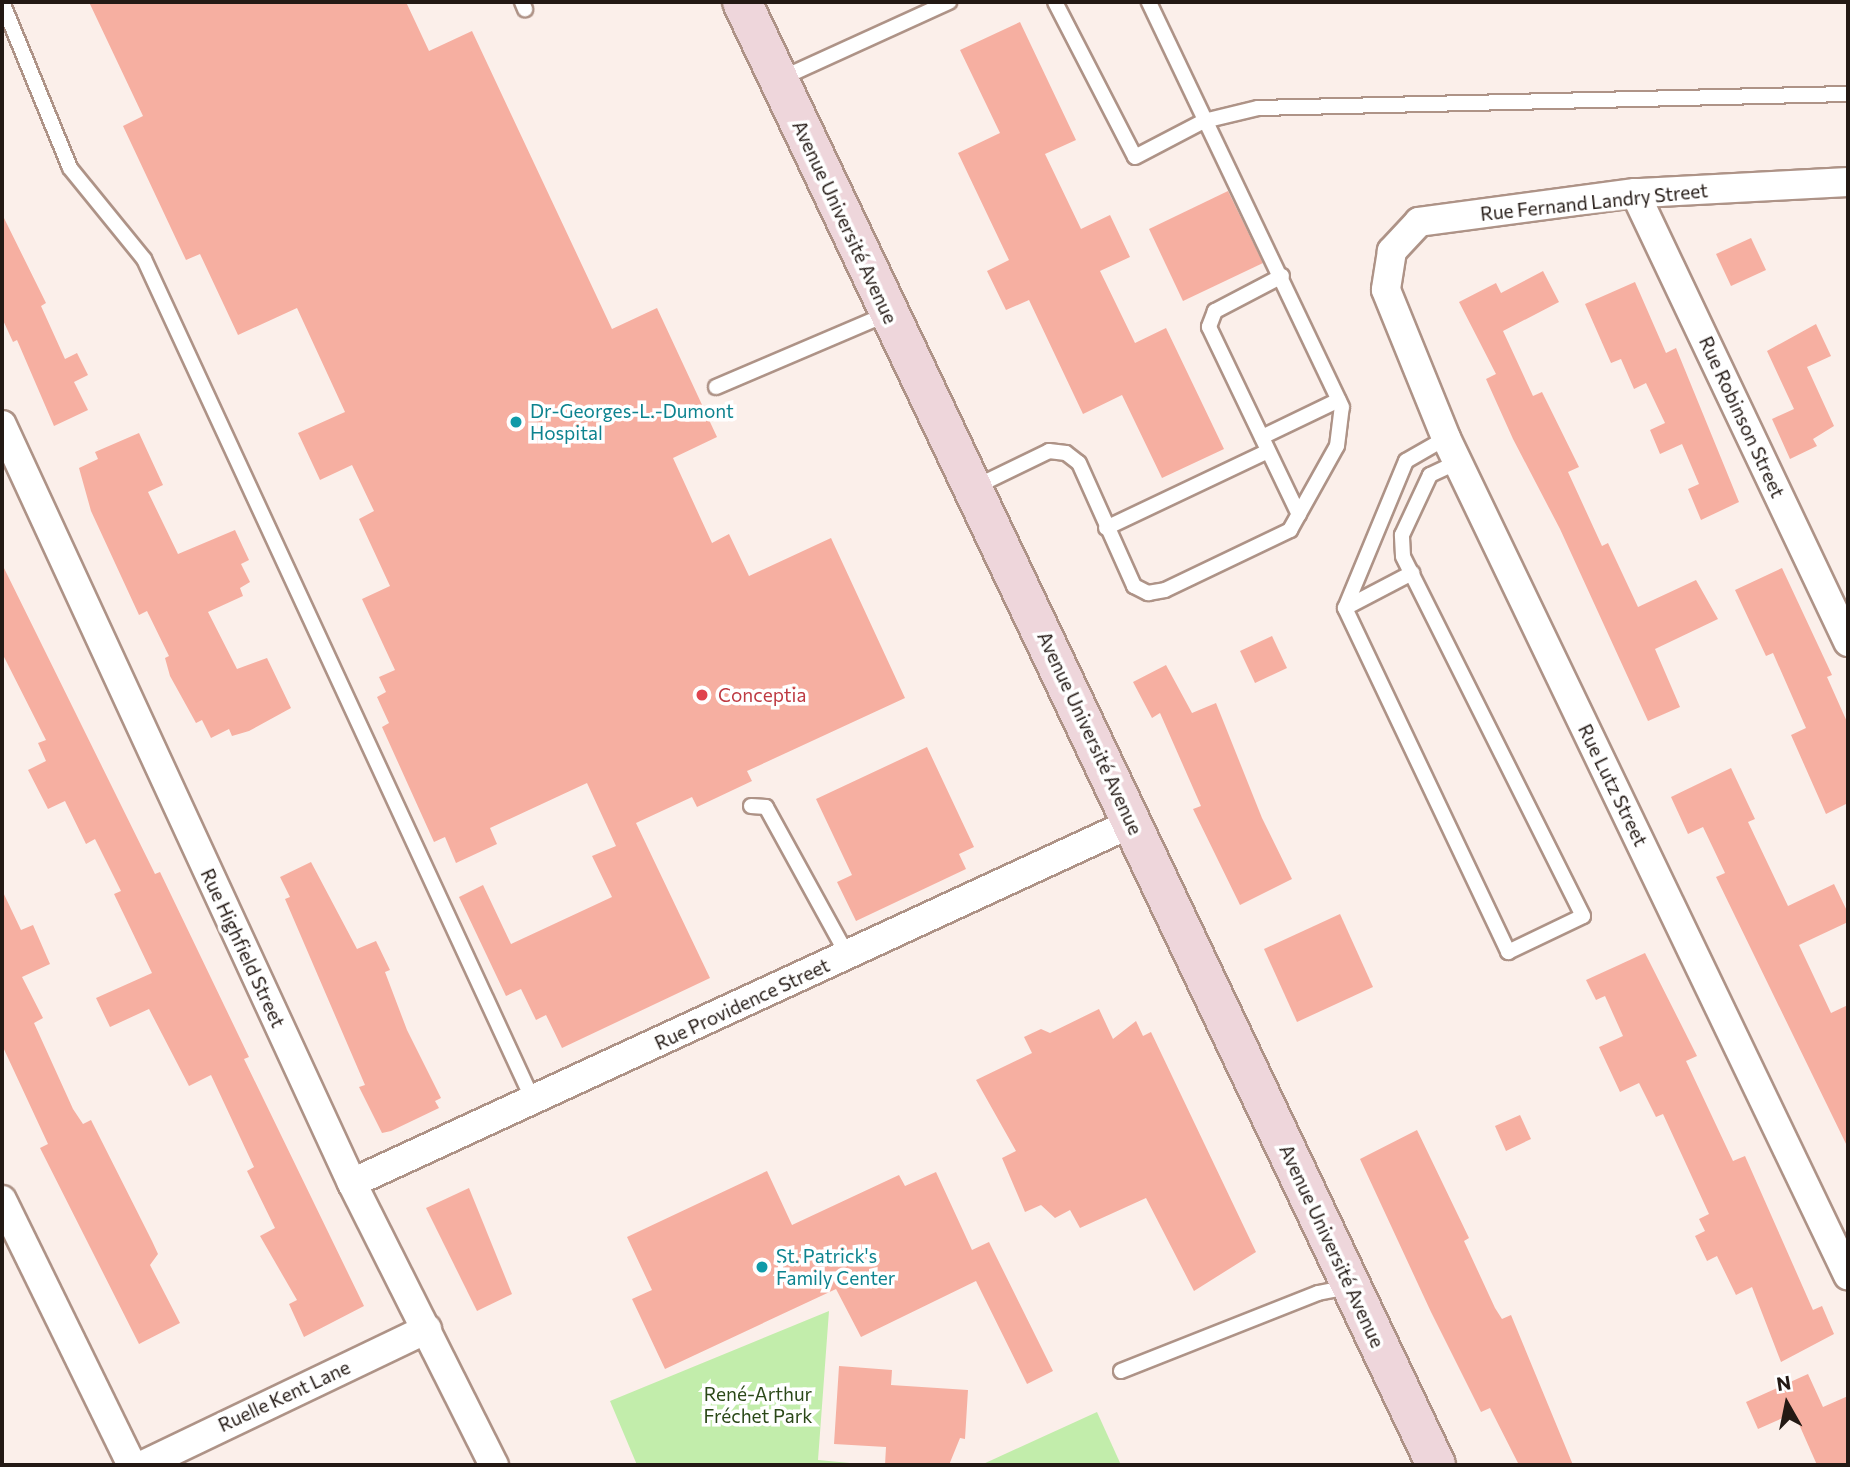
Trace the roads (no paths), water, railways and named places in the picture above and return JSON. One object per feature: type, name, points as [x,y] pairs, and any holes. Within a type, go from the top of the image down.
[{"type":"street","name":"Avenue Université Avenue","points":[[742,2],[887,314],[974,487],[1436,1465]]},
{"type":"street","name":"Rue Fernand Landry Street","points":[[1387,290],[1392,251],[1419,222],[1635,193],[1848,181]]},
{"type":"street","name":"Rue Robinson Street","points":[[1635,193],[1848,642]]},
{"type":"street","name":"Rue Lutz Street","points":[[1387,290],[1452,450],[1848,1275]]},
{"type":"street","name":"Rue Highfield Street","points":[[2,425],[352,1183],[494,1465]]},
{"type":"street","name":"Rue Providence Street","points":[[352,1183],[1132,823]]},
{"type":"street","points":[[2,1200],[132,1465]]},
{"type":"street","name":"Ruelle Kent Lane","points":[[143,1465],[427,1329]]},
{"type":"lane","points":[[2,2],[70,168],[144,259],[533,1100]]},
{"type":"lane","points":[[779,79],[949,2]]},
{"type":"lane","points":[[1055,2],[1135,157],[1204,121],[1258,108],[1848,94]]},
{"type":"lane","points":[[974,487],[1049,451],[1066,453],[1079,463],[1134,586],[1148,593],[1165,590],[1290,530],[1337,446],[1342,407],[1282,276],[1204,121],[1149,2]]},
{"type":"lane","points":[[1282,276],[1215,312],[1209,327],[1299,515]]},
{"type":"lane","points":[[716,387],[887,314]]},
{"type":"lane","points":[[1106,528],[1265,444],[1339,400]]},
{"type":"lane","points":[[1452,450],[1430,475],[1402,535],[1403,556],[1583,916],[1508,952],[1345,608],[1406,461],[1452,450]]},
{"type":"lane","points":[[1345,608],[1412,573]]},
{"type":"lane","points":[[751,806],[766,807],[848,956]]},
{"type":"lane","points":[[1121,1371],[1318,1293],[1352,1287]]},
{"type":"place","name":"Dr-Georges-L.-Dumont Hospital","points":[[516,422]]},
{"type":"place","name":"Conceptia","points":[[702,695]]},
{"type":"place","name":"St. Patrick's Family Center","points":[[762,1267]]},
{"type":"park label","name":"René-Arthur Fréchet Park","points":[[758,1405]]}]
